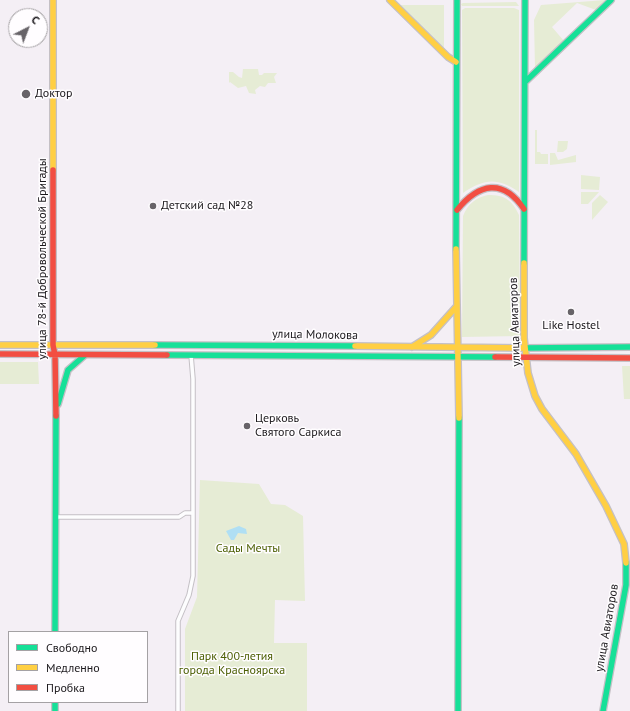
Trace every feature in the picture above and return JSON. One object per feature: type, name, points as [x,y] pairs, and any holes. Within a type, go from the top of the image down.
[{"type":"main road","name":"улица 78-й Добровольческой Бригады","points":[[53,0],[52,345],[55,354],[56,412],[55,631]]},
{"type":"main road","points":[[390,0],[448,57],[456,62]]},
{"type":"main road","points":[[458,0],[456,62],[458,711]]},
{"type":"main road","name":"улица Авиаторов","points":[[525,0],[525,348],[530,386],[542,409],[576,454],[606,506],[624,544],[627,570],[626,585],[603,711]]},
{"type":"main road","points":[[526,81],[611,0]]},
{"type":"main road","points":[[456,210],[470,194],[482,188],[493,187],[504,189],[514,196],[524,210]]},
{"type":"main road","points":[[412,347],[423,343],[431,336],[456,307]]},
{"type":"main road","name":"улица Молокова","points":[[0,346],[285,345],[525,348],[630,347]]},
{"type":"main road","name":"улица Молокова","points":[[0,354],[630,358]]},
{"type":"main road","points":[[56,412],[67,370],[73,362],[85,355]]},
{"type":"street","points":[[178,711],[178,622],[189,595],[193,576],[193,379],[191,355]]},
{"type":"street","points":[[56,517],[179,517],[186,512],[193,512]]},
{"type":"green space","points":[[605,0],[596,10],[577,3],[552,27],[564,41],[535,69],[534,20],[541,5]]},
{"type":"green space","points":[[516,2],[519,6],[462,6],[461,4],[463,3]]},
{"type":"green space","points":[[400,5],[444,5],[444,48]]},
{"type":"green space","points":[[465,8],[514,8],[519,10],[519,192],[504,184],[491,182],[478,185],[463,193],[462,10]]},
{"type":"green space","points":[[243,69],[258,69],[259,75],[264,73],[277,73],[274,77],[276,83],[268,83],[265,87],[260,86],[255,90],[256,94],[249,93],[246,86],[238,88],[230,82],[229,83],[229,72],[233,72],[242,78]]},
{"type":"green space","points":[[535,130],[537,130],[537,152],[540,152],[541,154],[548,154],[548,164],[535,164]]},
{"type":"green space","points":[[558,141],[568,141],[567,149],[563,152],[557,152]]},
{"type":"green space","points":[[550,153],[555,153],[558,160],[576,155],[576,162],[550,165]]},
{"type":"green space","points":[[581,175],[600,177],[599,190],[581,189]]},
{"type":"green space","points":[[581,192],[599,192],[588,204],[581,204]]},
{"type":"green space","points":[[488,195],[499,196],[507,199],[514,206],[519,215],[520,336],[462,337],[463,216],[472,202]]},
{"type":"green space","points":[[600,195],[608,202],[592,220],[592,203]]},
{"type":"green space","points":[[0,362],[38,362],[39,384],[0,384]]},
{"type":"green space","points":[[622,366],[630,366],[630,399],[624,399]]},
{"type":"green space","points":[[200,480],[259,484],[271,504],[285,505],[303,516],[305,601],[275,600],[274,643],[307,643],[307,711],[185,711],[185,629],[197,597]]},
{"type":"water","points":[[239,526],[246,529],[247,534],[238,533],[234,540],[231,540],[226,531]]},
{"type":"traffic: fast","points":[[456,249],[457,0]]},
{"type":"traffic: fast","points":[[524,263],[525,0]]},
{"type":"traffic: fast","points":[[526,81],[611,0]]},
{"type":"traffic: fast","points":[[155,345],[355,346]]},
{"type":"traffic: fast","points":[[524,348],[630,347]]},
{"type":"traffic: fast","points":[[58,404],[68,370],[85,355]]},
{"type":"traffic: fast","points":[[167,355],[495,357]]},
{"type":"traffic: fast","points":[[55,631],[56,416]]},
{"type":"traffic: fast","points":[[458,711],[459,418]]},
{"type":"traffic: fast","points":[[603,711],[626,585],[626,563]]},
{"type":"traffic: fast","points":[[55,703],[55,711]]},
{"type":"traffic: slow","points":[[53,0],[53,170]]},
{"type":"traffic: slow","points":[[390,0],[448,57],[456,62]]},
{"type":"traffic: slow","points":[[456,249],[459,418]]},
{"type":"traffic: slow","points":[[524,263],[524,338],[528,373],[535,396],[542,409],[576,454],[606,506],[624,544],[626,563]]},
{"type":"traffic: slow","points":[[412,347],[431,335],[456,307]]},
{"type":"traffic: slow","points":[[0,345],[155,345]]},
{"type":"traffic: slow","points":[[355,346],[524,348]]},
{"type":"traffic: jam","points":[[53,170],[53,345],[55,355],[56,416]]},
{"type":"traffic: jam","points":[[457,210],[474,194],[491,188],[508,192],[524,209]]},
{"type":"traffic: jam","points":[[0,354],[167,355]]},
{"type":"traffic: jam","points":[[495,357],[630,358]]},
{"type":"place","name":"Доктор","points":[[26,94]]},
{"type":"place","name":"Детский сад №28","points":[[153,206]]},
{"type":"place","name":"Like Hostel","points":[[571,312]]},
{"type":"place","name":"Церковь Святого Саркиса","points":[[247,426]]},
{"type":"park label","name":"Сады Мечты","points":[[248,549]]},
{"type":"park label","name":"Парк 400-летия города Красноярска","points":[[232,664]]}]
